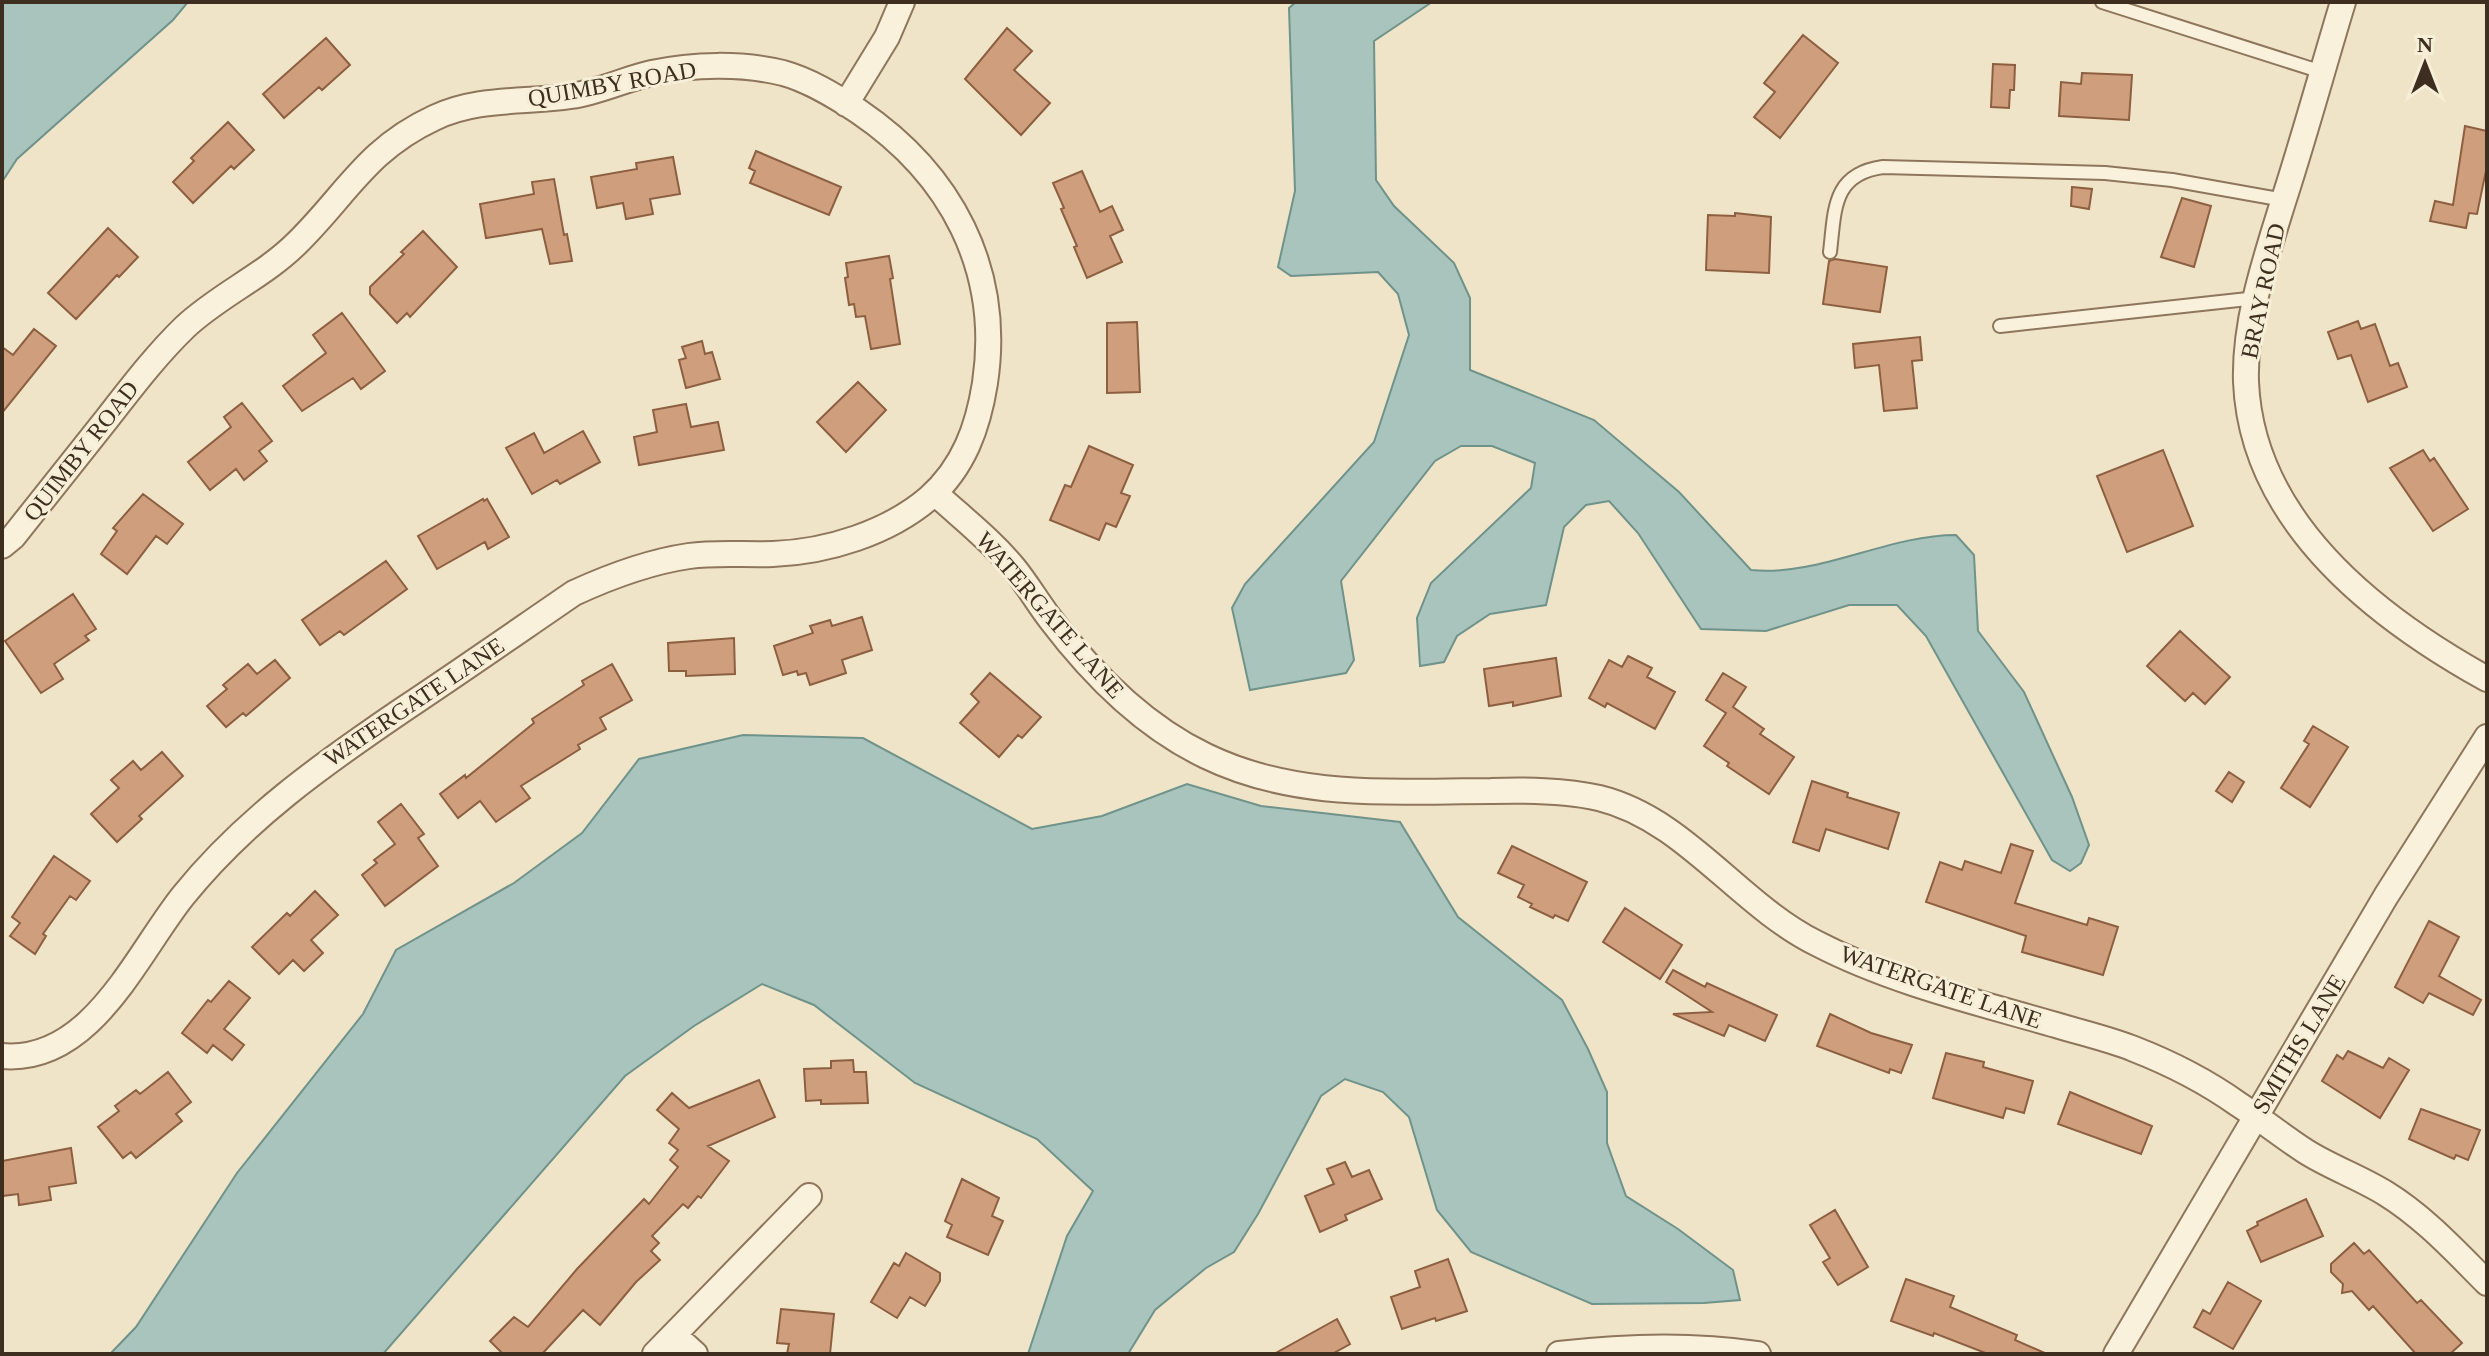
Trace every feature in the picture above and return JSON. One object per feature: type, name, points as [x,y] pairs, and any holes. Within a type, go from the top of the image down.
[{"type":"street","points":[[846,104],[887,37],[902,2]]},
{"type":"street","name":"BRAY ROAD","points":[[2343,2],[2273,234],[2257,298],[2246,382],[2251,419],[2260,456],[2272,483],[2291,516],[2325,558],[2406,631],[2487,679]]},
{"type":"street","name":"QUIMBY ROAD","points":[[2,546],[13,537],[150,364],[186,326],[227,292],[274,262],[298,242],[340,192],[382,150],[409,130],[439,115],[465,107],[498,101],[578,95],[653,73],[715,66],[786,74],[846,104],[904,148],[934,180],[954,208],[982,282],[988,329],[987,368],[980,415],[970,442],[956,468],[935,493]]},
{"type":"street","name":"WATERGATE LANE","points":[[2,1056],[26,1056],[51,1049],[74,1037],[99,1012],[183,896],[265,811],[316,769],[574,593],[612,575],[652,563],[694,556],[778,554],[820,548],[860,537],[895,521],[935,493],[1012,566],[1052,622],[1108,686],[1145,719],[1180,743],[1251,774],[1336,791],[1535,790],[1596,797],[1627,806],[1655,821],[1700,855],[1756,905],[1815,943],[1860,963],[1937,990],[2132,1048],[2190,1075],[2310,1154],[2409,1209],[2481,1266]]},
{"type":"street","name":"SMITHS LANE","points":[[2116,1354],[2386,896],[2487,737]]},
{"type":"street","points":[[655,1354],[809,1196]]},
{"type":"street","points":[[674,1335],[695,1354]]},
{"type":"street","points":[[1559,1354],[1617,1347],[1666,1346],[1758,1354]]},
{"type":"lane","points":[[2102,2],[2322,72]]},
{"type":"lane","points":[[1830,252],[1836,200],[1842,188],[1854,176],[1883,167],[2105,173],[2172,180],[2284,200]]},
{"type":"lane","points":[[2000,326],[2257,298]]},
{"type":"water","points":[[2,2],[188,2],[173,20],[17,159],[2,182]]},
{"type":"water","points":[[1296,2],[1432,2],[1374,41],[1376,180],[1394,206],[1454,263],[1470,298],[1470,370],[1594,420],[1679,492],[1751,570],[1777,571],[1802,567],[1904,541],[1956,535],[1974,555],[1978,631],[2024,692],[2072,797],[2089,845],[2081,863],[2070,871],[2052,860],[1926,636],[1897,605],[1849,605],[1766,631],[1701,629],[1638,533],[1609,501],[1586,505],[1564,527],[1546,605],[1490,614],[1457,636],[1444,662],[1420,666],[1417,618],[1431,583],[1531,488],[1535,463],[1492,446],[1461,446],[1435,461],[1341,581],[1354,660],[1346,673],[1250,690],[1232,608],[1245,584],[1374,442],[1409,335],[1398,294],[1378,272],[1291,276],[1278,267],[1295,191],[1289,8]]},
{"type":"water","points":[[743,735],[863,738],[1032,829],[1102,816],[1187,784],[1261,806],[1400,822],[1458,917],[1562,1000],[1607,1092],[1607,1143],[1626,1196],[1678,1229],[1733,1270],[1740,1300],[1592,1304],[1471,1252],[1437,1210],[1409,1117],[1383,1092],[1345,1079],[1321,1096],[1258,1214],[1234,1252],[1206,1268],[1155,1310],[1128,1354],[1028,1354],[1067,1236],[1093,1191],[1037,1139],[915,1083],[814,1005],[762,984],[694,1026],[625,1076],[383,1354],[110,1354],[136,1327],[237,1173],[363,1014],[396,950],[514,883],[582,833],[639,759]]},
{"type":"building","points":[[1007,28],[1032,51],[1014,70],[1050,103],[1021,135],[965,79]]},
{"type":"building","points":[[1803,35],[1838,63],[1780,138],[1754,117],[1775,92],[1764,83]]},
{"type":"building","points":[[326,38],[350,65],[284,118],[263,94]]},
{"type":"building","points":[[1993,64],[2015,65],[2014,90],[2010,90],[2009,108],[1991,107]]},
{"type":"building","points":[[2082,73],[2132,75],[2129,120],[2059,116],[2061,82],[2081,84]]},
{"type":"building","points":[[228,122],[254,150],[234,169],[231,166],[193,203],[173,182],[194,161],[191,158]]},
{"type":"building","points":[[2465,126],[2487,131],[2487,166],[2477,214],[2469,213],[2466,228],[2430,221],[2435,201],[2453,205]]},
{"type":"building","points":[[756,151],[841,187],[829,215],[750,183],[755,171],[749,168]]},
{"type":"building","points":[[673,157],[680,194],[650,199],[653,214],[626,219],[623,203],[597,208],[591,177],[637,169],[636,163]]},
{"type":"building","points":[[1082,171],[1100,212],[1112,206],[1123,230],[1110,236],[1122,262],[1087,278],[1053,183]]},
{"type":"building","points":[[554,179],[572,261],[550,264],[542,229],[486,238],[480,204],[534,194],[532,182]]},
{"type":"building","points":[[2072,187],[2092,189],[2089,209],[2071,206]]},
{"type":"building","points":[[2182,198],[2211,206],[2194,267],[2161,257]]},
{"type":"building","points":[[1735,213],[1771,217],[1769,273],[1706,270],[1708,215],[1735,216]]},
{"type":"building","points":[[108,228],[138,257],[76,319],[48,293]]},
{"type":"building","points":[[423,231],[457,267],[410,317],[407,313],[397,323],[370,294],[370,287]]},
{"type":"building","points":[[889,256],[900,344],[871,349],[865,316],[856,317],[854,304],[849,305],[846,263]]},
{"type":"building","points":[[1835,259],[1887,267],[1880,312],[1823,304],[1829,261]]},
{"type":"building","points":[[342,313],[385,371],[361,389],[353,378],[302,411],[283,386],[326,353],[313,335]]},
{"type":"building","points":[[2358,321],[2361,329],[2375,324],[2390,366],[2398,363],[2407,387],[2368,402],[2351,355],[2338,359],[2328,332]]},
{"type":"building","points":[[1137,322],[1140,392],[1107,393],[1107,323]]},
{"type":"building","points":[[34,329],[56,346],[2,413],[2,347],[13,355]]},
{"type":"building","points":[[1920,337],[1922,360],[1912,361],[1917,408],[1884,411],[1879,365],[1855,368],[1853,344]]},
{"type":"building","points":[[702,341],[705,354],[712,352],[720,379],[686,388],[679,360],[686,358],[682,347]]},
{"type":"building","points":[[858,382],[886,410],[846,452],[817,422]]},
{"type":"building","points":[[242,403],[272,441],[259,451],[267,461],[244,480],[236,469],[210,490],[188,462],[231,427],[224,417]]},
{"type":"building","points":[[686,404],[691,427],[718,422],[724,450],[639,465],[634,437],[657,432],[653,410]]},
{"type":"building","points":[[583,431],[600,462],[560,484],[557,480],[532,494],[506,448],[534,433],[544,453]]},
{"type":"building","points":[[1089,446],[1133,465],[1121,493],[1130,496],[1116,527],[1106,523],[1099,540],[1050,520],[1065,485],[1071,487]]},
{"type":"building","points":[[2163,450],[2193,526],[2127,552],[2097,476]]},
{"type":"building","points":[[2423,450],[2430,461],[2434,458],[2468,509],[2433,531],[2390,468]]},
{"type":"building","points":[[143,494],[183,524],[167,544],[156,536],[127,574],[101,554],[117,531],[113,528]]},
{"type":"building","points":[[487,499],[509,537],[488,549],[485,542],[437,569],[418,536]]},
{"type":"building","points":[[386,561],[407,589],[344,635],[340,631],[320,645],[302,620]]},
{"type":"building","points":[[73,594],[96,629],[85,636],[89,640],[54,664],[63,679],[41,693],[5,641]]},
{"type":"building","points":[[862,617],[872,650],[842,660],[846,673],[810,685],[806,673],[798,675],[797,671],[783,675],[774,646],[813,633],[810,626],[830,620],[832,626]]},
{"type":"building","points":[[2180,631],[2230,677],[2205,704],[2193,693],[2185,701],[2147,666]]},
{"type":"building","points":[[734,638],[735,674],[686,676],[686,671],[669,671],[668,643]]},
{"type":"building","points":[[1628,656],[1652,668],[1647,677],[1675,692],[1655,729],[1607,703],[1605,707],[1589,698],[1609,660],[1622,667]]},
{"type":"building","points":[[1556,658],[1561,696],[1513,706],[1513,702],[1489,706],[1484,669]]},
{"type":"building","points":[[275,660],[290,678],[246,716],[243,713],[226,727],[207,706],[227,689],[223,685],[248,664],[257,674]]},
{"type":"building","points":[[612,664],[632,700],[600,718],[606,729],[521,786],[530,798],[496,822],[480,801],[458,818],[440,794],[465,775],[466,778],[534,723],[532,719],[584,685],[582,681]]},
{"type":"building","points":[[990,673],[1041,717],[1022,738],[1018,735],[999,757],[960,723],[979,702],[971,694]]},
{"type":"building","points":[[1723,673],[1746,687],[1733,707],[1764,729],[1760,734],[1794,757],[1769,794],[1727,766],[1729,763],[1704,746],[1726,713],[1706,700]]},
{"type":"building","points":[[2313,726],[2348,747],[2310,807],[2281,788],[2309,744],[2304,741]]},
{"type":"building","points":[[162,752],[183,776],[139,816],[142,819],[117,842],[91,814],[119,788],[111,780],[133,761],[141,770]]},
{"type":"building","points":[[2229,772],[2244,782],[2232,802],[2216,791]]},
{"type":"building","points":[[1812,781],[1848,793],[1847,797],[1899,813],[1888,849],[1826,829],[1819,851],[1793,842]]},
{"type":"building","points":[[401,804],[424,834],[418,838],[438,866],[385,906],[362,875],[377,863],[374,860],[395,844],[378,822]]},
{"type":"building","points":[[2011,844],[2033,851],[2015,903],[2087,925],[2089,918],[2118,927],[2103,975],[2022,952],[2026,936],[1926,902],[1940,862],[1962,870],[1965,861],[2001,873]]},
{"type":"building","points":[[1512,846],[1587,882],[1568,921],[1530,907],[1532,904],[1518,897],[1524,885],[1498,873]]},
{"type":"building","points":[[54,856],[90,881],[76,900],[70,896],[43,934],[46,936],[35,954],[10,936],[20,923],[12,917]]},
{"type":"building","points":[[315,891],[338,915],[311,940],[323,953],[304,971],[293,960],[279,974],[252,947]]},
{"type":"building","points":[[1625,908],[1682,945],[1660,979],[1603,942]]},
{"type":"building","points":[[2429,921],[2459,937],[2439,976],[2481,1000],[2473,1015],[2429,993],[2423,1003],[2395,987]]},
{"type":"building","points":[[1673,970],[1705,987],[1707,983],[1777,1015],[1765,1041],[1729,1025],[1724,1036],[1673,1014],[1712,1012],[1666,982]]},
{"type":"building","points":[[229,981],[250,998],[224,1029],[244,1045],[232,1060],[213,1045],[207,1053],[182,1033],[208,1000],[211,1002]]},
{"type":"building","points":[[1830,1014],[1871,1033],[1912,1045],[1901,1073],[1890,1069],[1889,1073],[1817,1046]]},
{"type":"building","points":[[2348,1051],[2383,1068],[2389,1058],[2409,1070],[2380,1118],[2322,1081],[2337,1055],[2343,1059]]},
{"type":"building","points":[[1946,1053],[1984,1062],[1983,1067],[2033,1081],[2024,1113],[2006,1108],[2003,1118],[1933,1098]]},
{"type":"building","points":[[853,1060],[854,1072],[866,1072],[868,1103],[821,1104],[821,1100],[806,1101],[804,1069],[831,1068],[831,1061]]},
{"type":"building","points":[[168,1072],[191,1102],[176,1114],[182,1121],[136,1158],[131,1152],[123,1158],[98,1127],[119,1111],[115,1106],[136,1090],[140,1094]]},
{"type":"building","points":[[759,1080],[775,1117],[708,1146],[729,1161],[701,1198],[698,1196],[688,1208],[683,1204],[652,1236],[659,1243],[651,1251],[660,1260],[636,1282],[600,1325],[583,1310],[542,1354],[503,1354],[490,1341],[514,1317],[528,1327],[577,1269],[644,1199],[649,1204],[678,1167],[670,1160],[678,1150],[669,1143],[679,1129],[657,1110],[672,1093],[689,1108]]},
{"type":"building","points":[[2070,1092],[2152,1126],[2141,1154],[2058,1124]]},
{"type":"building","points":[[2421,1109],[2480,1130],[2468,1160],[2456,1155],[2454,1159],[2409,1139]]},
{"type":"building","points":[[71,1148],[76,1183],[49,1187],[51,1200],[19,1205],[18,1194],[2,1196],[2,1161]]},
{"type":"building","points":[[1345,1162],[1352,1177],[1369,1170],[1382,1199],[1345,1215],[1347,1220],[1320,1232],[1305,1196],[1334,1184],[1327,1169]]},
{"type":"building","points":[[962,1179],[999,1198],[992,1216],[1003,1221],[988,1255],[947,1237],[952,1225],[945,1221]]},
{"type":"building","points":[[2306,1199],[2323,1236],[2261,1262],[2247,1231],[2258,1225],[2257,1222]]},
{"type":"building","points":[[1835,1210],[1868,1267],[1838,1285],[1823,1262],[1830,1258],[1810,1225]]},
{"type":"building","points":[[2354,1243],[2364,1254],[2369,1250],[2417,1303],[2421,1300],[2462,1343],[2450,1354],[2416,1354],[2373,1306],[2369,1310],[2352,1291],[2342,1293],[2343,1284],[2331,1272],[2331,1264]]},
{"type":"building","points":[[906,1253],[940,1273],[940,1281],[925,1306],[910,1297],[897,1318],[871,1302],[894,1263],[899,1266]]},
{"type":"building","points":[[1448,1259],[1467,1311],[1402,1329],[1391,1297],[1420,1287],[1415,1271]]},
{"type":"building","points":[[1906,1279],[1954,1296],[1950,1307],[2017,1335],[2015,1340],[2047,1354],[1988,1354],[1934,1333],[1933,1336],[1891,1321]]},
{"type":"building","points":[[2228,1282],[2261,1301],[2233,1349],[2194,1327],[2203,1310],[2210,1314]]},
{"type":"building","points":[[781,1309],[834,1314],[830,1354],[787,1354],[789,1344],[777,1343]]},
{"type":"building","points":[[1337,1319],[1350,1344],[1332,1354],[1274,1354]]}]
